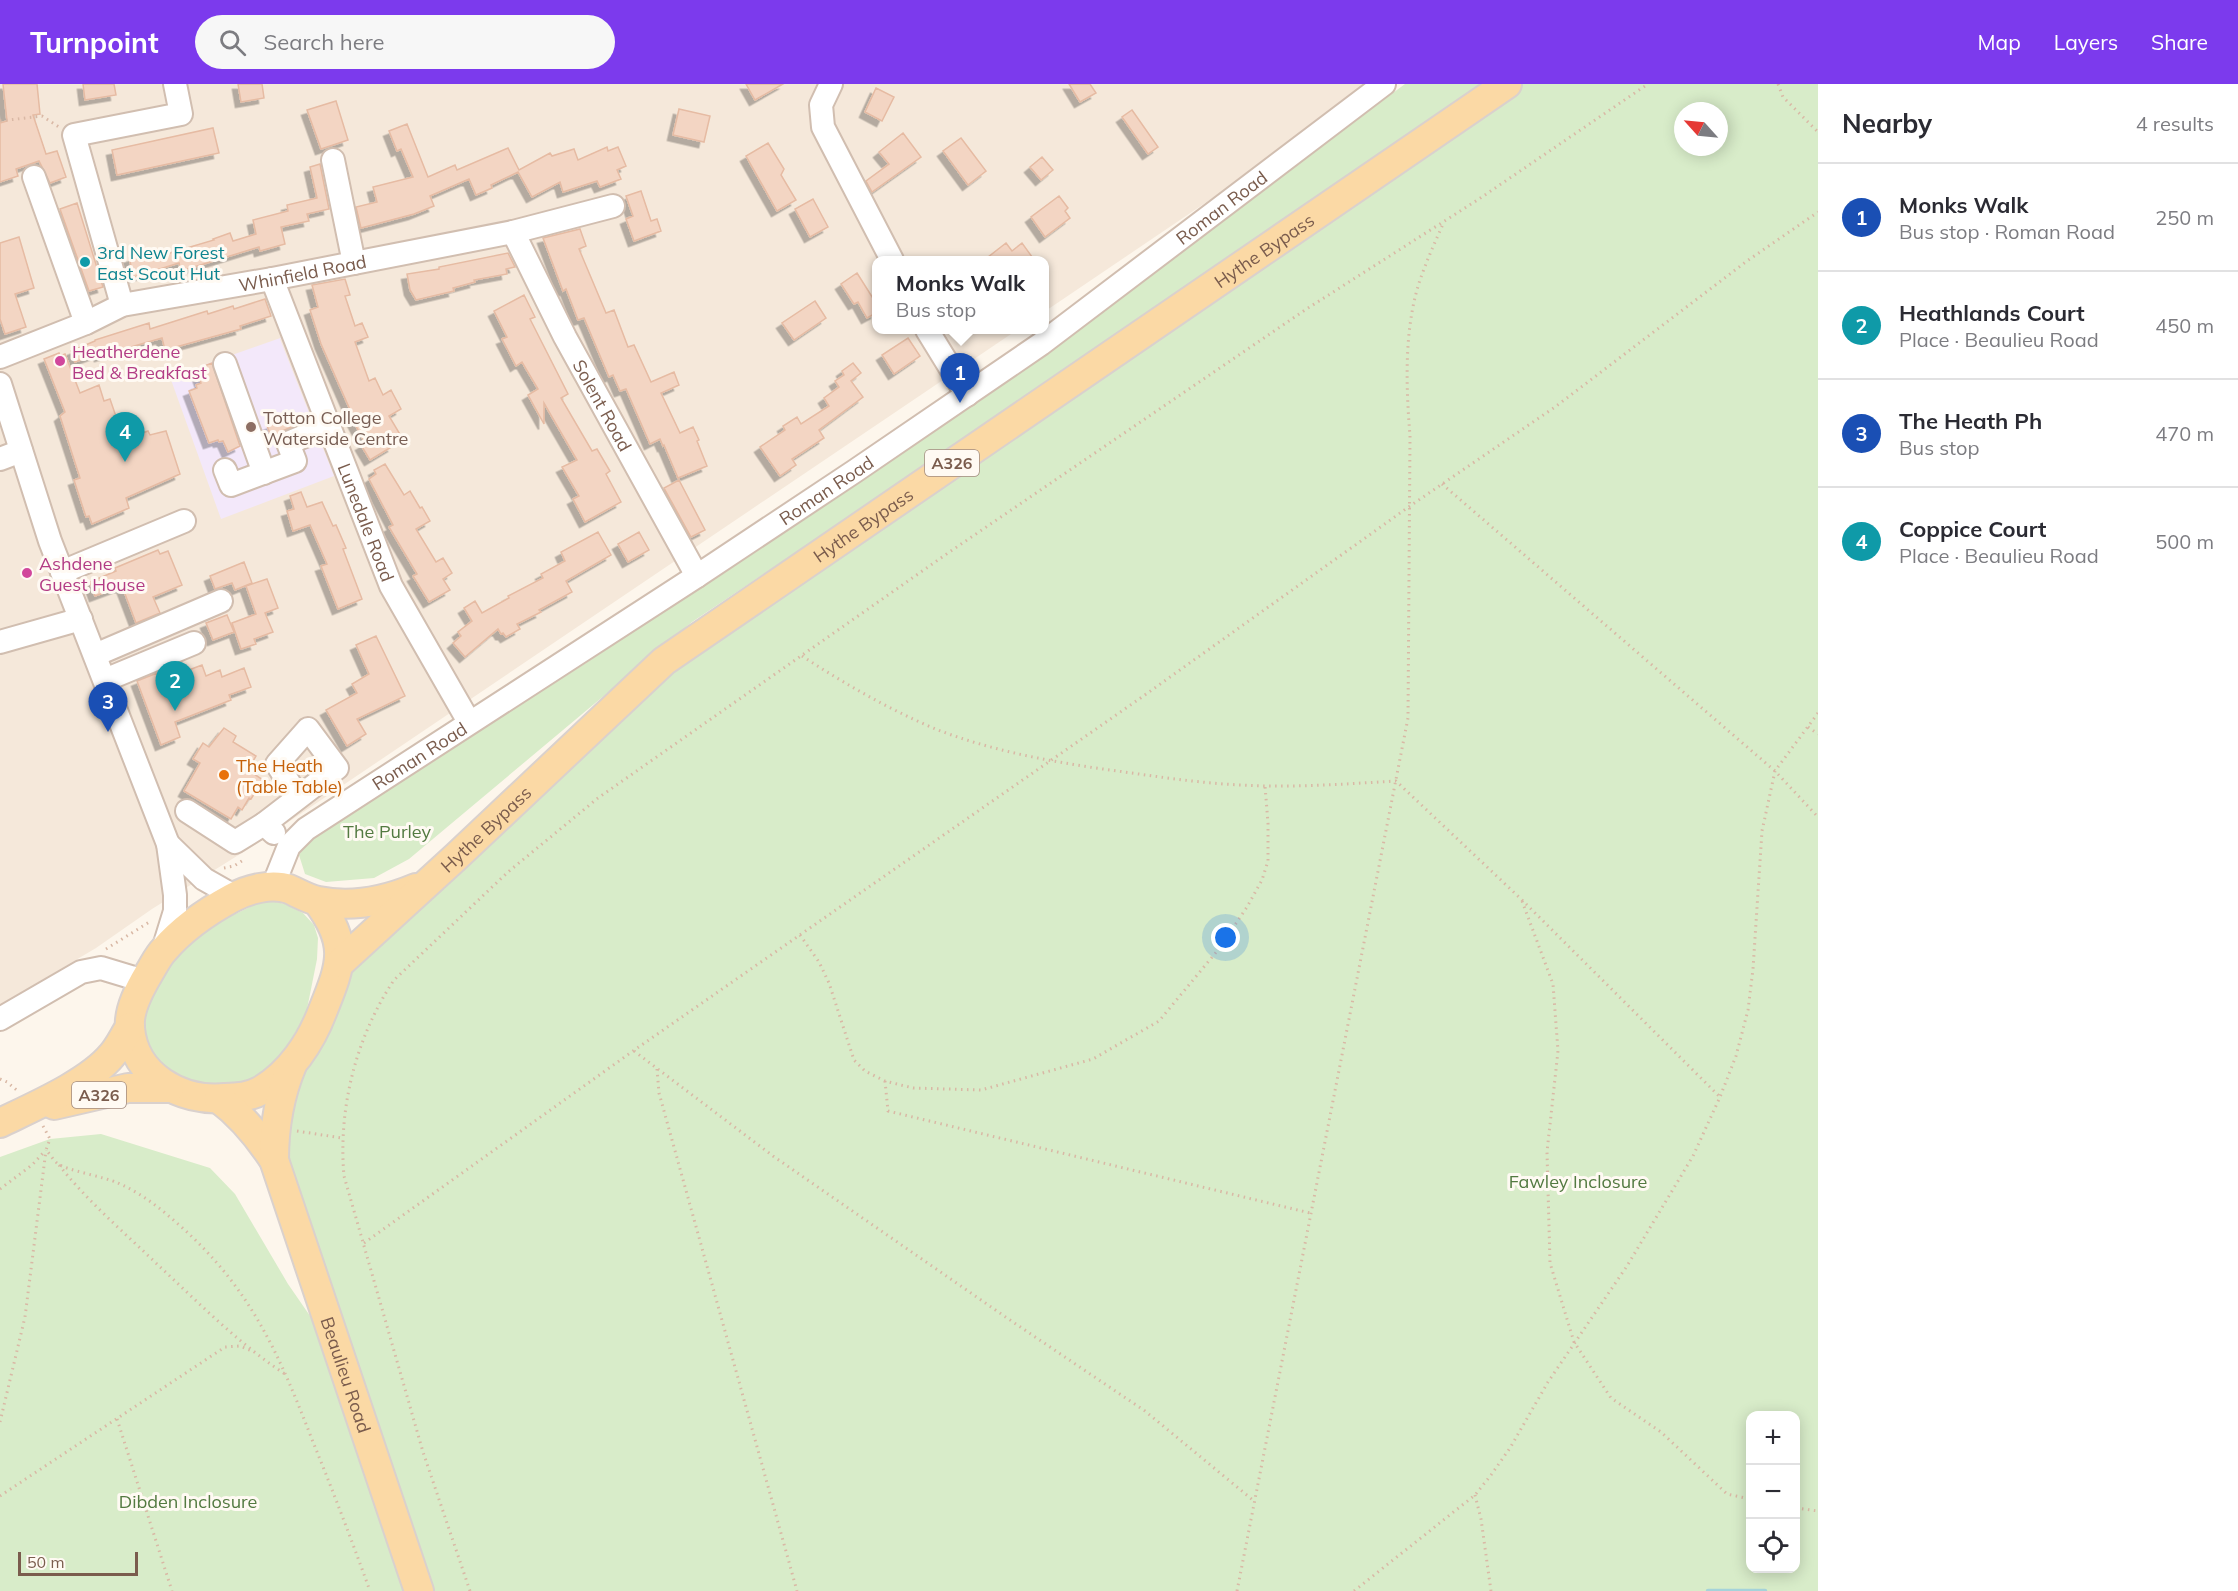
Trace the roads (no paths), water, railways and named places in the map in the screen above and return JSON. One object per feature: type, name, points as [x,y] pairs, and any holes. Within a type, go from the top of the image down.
[{"type":"main road","name":"Hythe Bypass","points":[[340,963],[664,661],[1507,84]]},
{"type":"main road","name":"Hythe Bypass","points":[[317,901],[346,904],[369,902],[392,898],[428,883]]},
{"type":"main road","points":[[273,886],[285,888],[317,901],[332,921],[338,941],[340,963],[322,1015],[292,1065],[277,1080],[258,1092],[240,1097],[201,1099],[169,1088],[140,1060],[130,1027],[132,1009],[144,981],[163,950],[200,918],[234,896],[273,886]]},
{"type":"main road","name":"A326","points":[[0,1123],[24,1098],[91,1075],[112,1055],[130,1027]]},
{"type":"main road","name":"Beaulieu Road","points":[[274,1160],[275,1127],[284,1084],[292,1065]]},
{"type":"main road","name":"A326","points":[[24,1098],[128,1088],[169,1088]]},
{"type":"main road","name":"Beaulieu Road","points":[[219,1099],[234,1110],[257,1134],[274,1160],[419,1591]]},
{"type":"street","points":[[122,305],[74,135],[181,114],[175,84]]},
{"type":"street","points":[[831,84],[820,105],[824,127],[889,256]]},
{"type":"street","name":"Roman Road","points":[[273,886],[289,846],[306,829],[697,576],[1041,344],[1384,84]]},
{"type":"street","points":[[333,160],[354,263]]},
{"type":"street","points":[[34,177],[86,323]]},
{"type":"street","name":"Whinfield Road","points":[[0,357],[86,323],[122,305],[272,279],[513,232],[613,206]]},
{"type":"street","name":"Solent Road","points":[[513,232],[566,337],[697,576]]},
{"type":"street","name":"Lunedale Road","points":[[272,279],[391,586],[469,722]]},
{"type":"street","points":[[929,334],[967,395]]},
{"type":"street","points":[[225,364],[264,473]]},
{"type":"street","points":[[0,384],[10,455],[50,541],[168,844],[175,911],[163,950]]},
{"type":"street","points":[[225,470],[231,485],[295,460],[288,443],[328,426]]},
{"type":"street","points":[[62,572],[184,521]]},
{"type":"street","points":[[95,655],[221,601]]},
{"type":"street","points":[[0,642],[81,619]]},
{"type":"street","points":[[105,680],[194,643]]},
{"type":"street","points":[[187,812],[235,842],[264,825],[337,768],[308,729],[277,764],[296,794]]},
{"type":"street","points":[[264,825],[289,846]]},
{"type":"street","points":[[168,844],[204,879],[234,896]]},
{"type":"street","points":[[0,1019],[81,972],[100,968],[144,981]]},
{"type":"waterway","points":[[1708,1591],[1765,1591]]},
{"type":"place","name":"3rd New Forest East Scout Hut","points":[[85,262]]},
{"type":"place","name":"Heatherdene Bed & Breakfast","points":[[60,361]]},
{"type":"place","name":"Monks Walk","points":[[960,403]]},
{"type":"place","name":"Totton College Waterside Centre","points":[[251,427]]},
{"type":"place","name":"Coppice Court","points":[[125,462]]},
{"type":"place","name":"Ashdene Guest House","points":[[27,573]]},
{"type":"place","name":"Heathlands Court","points":[[175,711]]},
{"type":"place","name":"The Heath Ph","points":[[108,732]]},
{"type":"place","name":"The Heath (Table Table)","points":[[224,775]]},
{"type":"park label","name":"The Purley","points":[[387,831]]},
{"type":"park label","name":"Fawley Inclosure","points":[[1578,1181]]},
{"type":"park label","name":"Dibden Inclosure","points":[[188,1501]]}]
